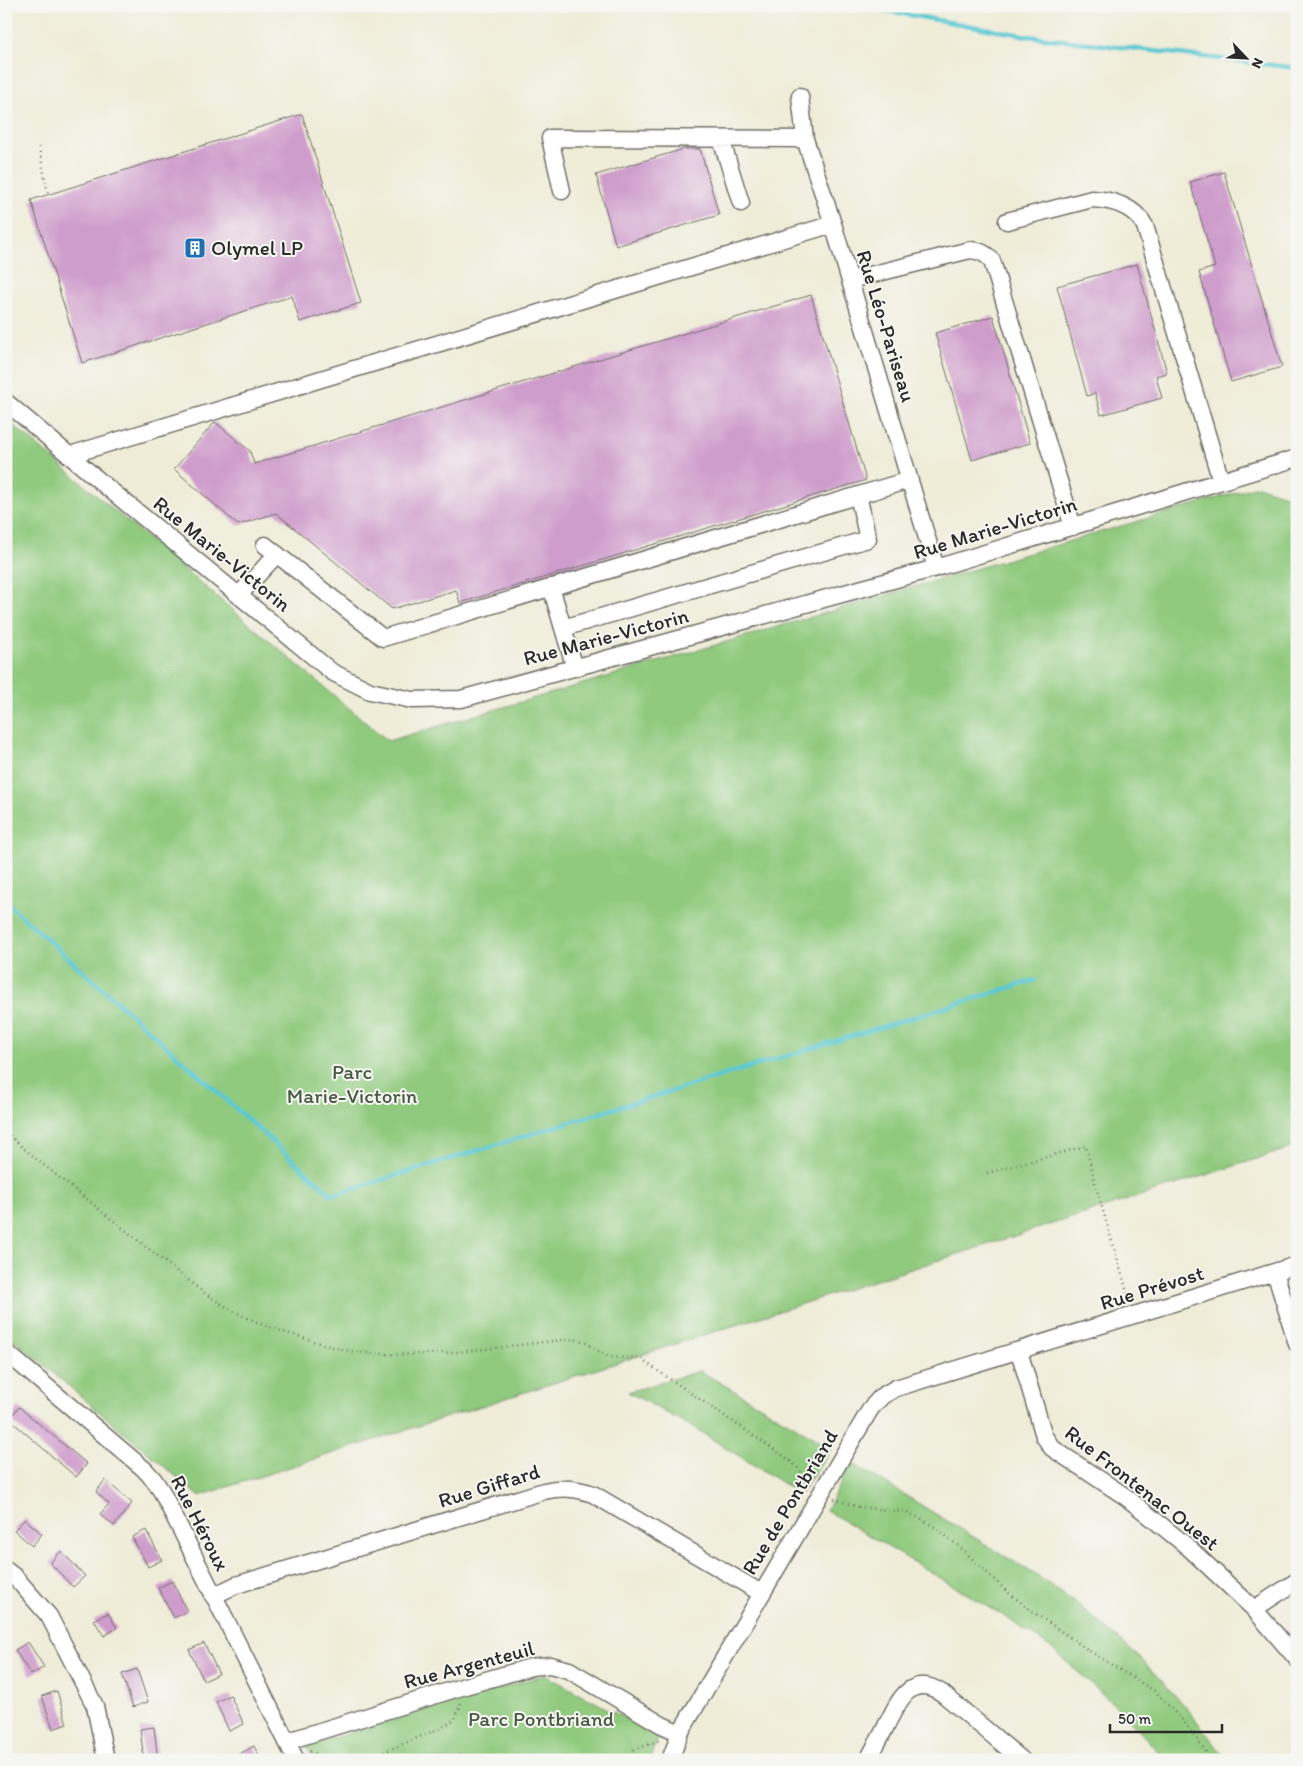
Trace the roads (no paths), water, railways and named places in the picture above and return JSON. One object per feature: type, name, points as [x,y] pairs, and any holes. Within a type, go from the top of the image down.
[{"type":"street","name":"Rue Léo-Pariseau","points":[[800,96],[805,139],[833,224],[936,568]]},
{"type":"street","points":[[562,191],[550,138],[805,139]]},
{"type":"street","points":[[721,139],[741,203]]},
{"type":"street","points":[[1006,221],[1092,199],[1119,204],[1130,209],[1140,217],[1148,235],[1221,481]]},
{"type":"street","points":[[70,455],[833,224]]},
{"type":"street","points":[[850,280],[970,250],[979,250],[988,255],[992,261],[1073,527]]},
{"type":"street","name":"Rue Marie-Victorin","points":[[6,402],[332,672],[370,691],[412,700],[461,699],[575,668],[936,568],[1297,458]]},
{"type":"street","points":[[239,595],[271,549],[383,638],[909,480]]},
{"type":"street","points":[[563,628],[868,539],[858,495]]},
{"type":"street","points":[[551,587],[575,668]]},
{"type":"street","name":"Rue Prévost","points":[[1019,1351],[1297,1265]]},
{"type":"street","points":[[1275,1272],[1297,1344]]},
{"type":"street","name":"Rue de Pontbriand","points":[[670,1760],[680,1733],[871,1408],[886,1392],[1019,1351]]},
{"type":"street","name":"Rue Frontenac Ouest","points":[[1019,1351],[1044,1436],[1052,1448],[1156,1520],[1224,1579],[1297,1659]]},
{"type":"street","name":"Rue Héroux","points":[[6,1352],[144,1469],[154,1480],[162,1492],[296,1760]]},
{"type":"street","name":"Rue Giffard","points":[[213,1596],[236,1585],[544,1491],[566,1488],[593,1494],[761,1593]]},
{"type":"street","points":[[9,1577],[49,1616],[95,1706],[106,1760]]},
{"type":"street","points":[[1254,1610],[1297,1581]]},
{"type":"street","name":"Rue Argenteuil","points":[[288,1741],[465,1686],[538,1666],[557,1666],[577,1674],[662,1725],[680,1733]]},
{"type":"street","points":[[868,1760],[899,1700],[909,1690],[923,1686],[930,1686],[942,1693],[1022,1760]]},
{"type":"waterway","points":[[859,6],[1028,36],[1297,68]]},
{"type":"waterway","points":[[6,902],[332,1195],[1035,980]]},
{"type":"place","name":"Olymel LP","points":[[195,248]]},
{"type":"park label","name":"Parc Marie-Victorin","points":[[352,1084]]},
{"type":"park label","name":"Parc Pontbriand","points":[[541,1719]]}]
